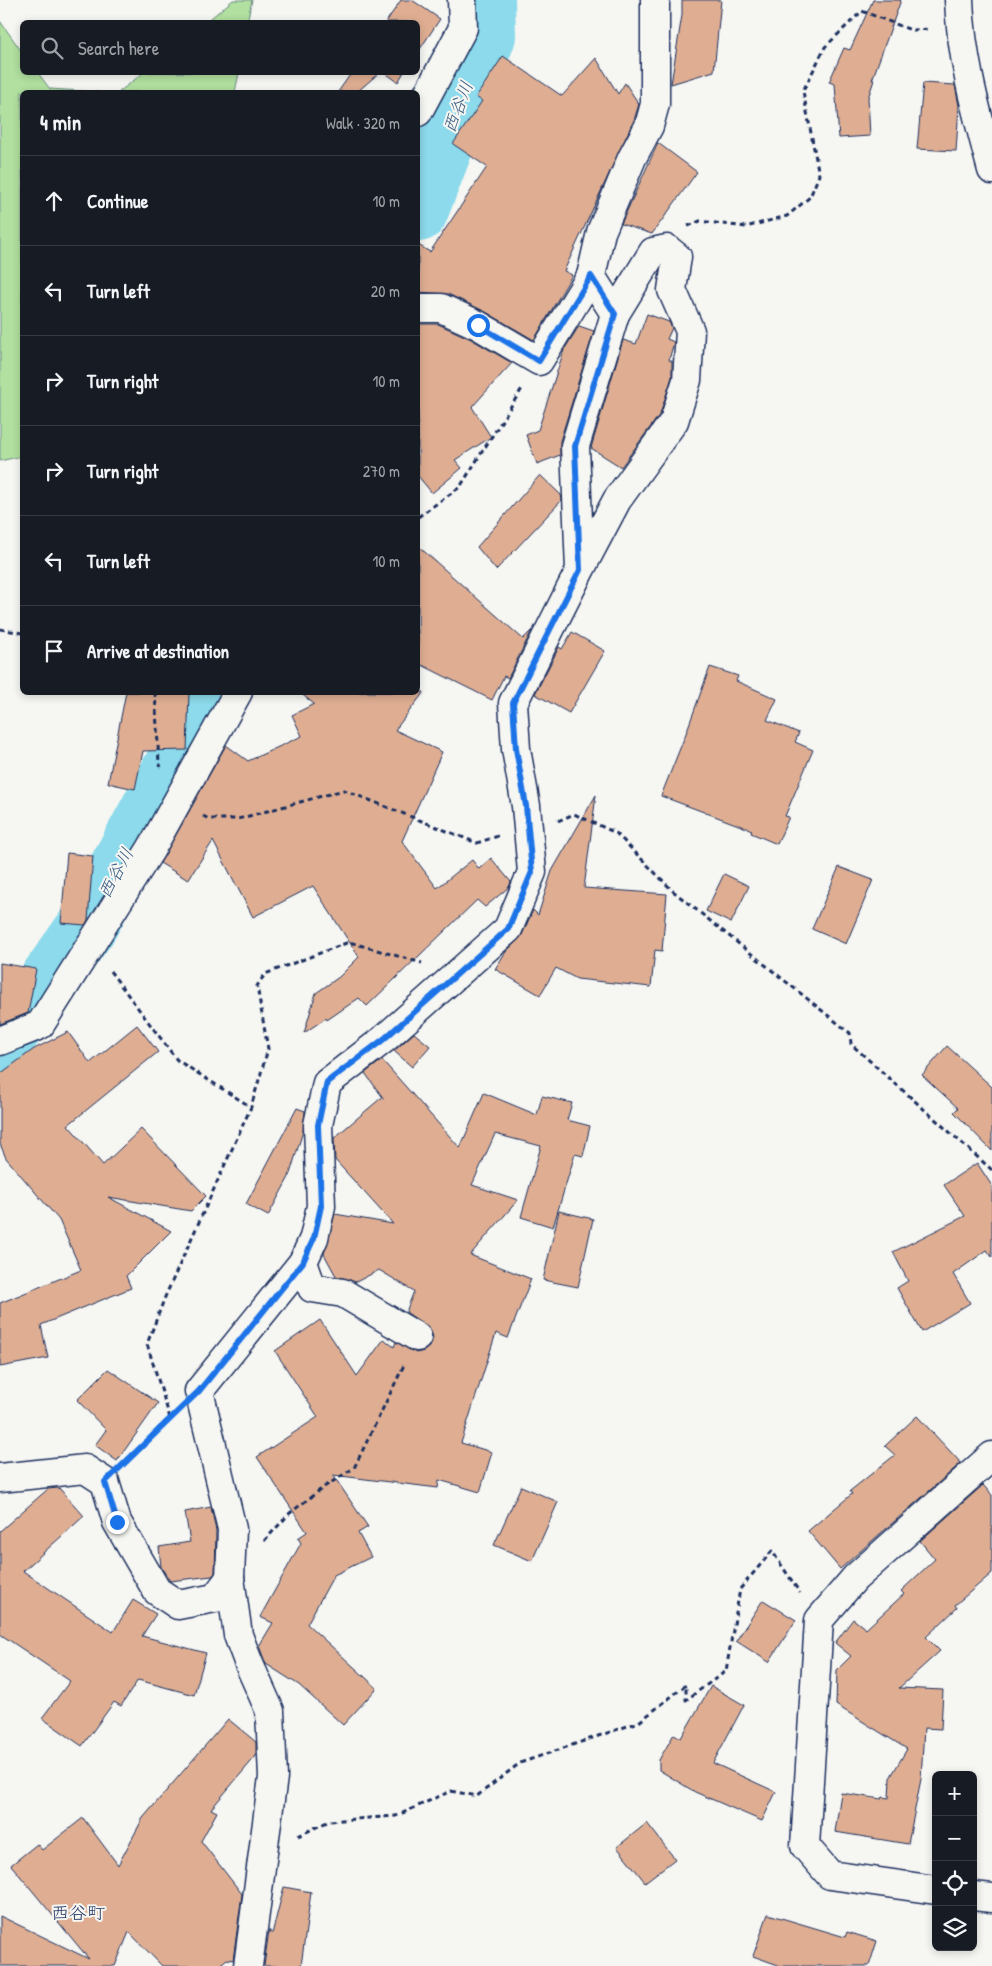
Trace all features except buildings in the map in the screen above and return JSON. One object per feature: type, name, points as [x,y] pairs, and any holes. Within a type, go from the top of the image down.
[{"type":"street","points":[[420,108],[464,28],[462,0]]},
{"type":"street","points":[[420,308],[441,308],[478,325],[539,361],[591,276],[601,232],[632,158],[649,126],[655,104],[655,0]]},
{"type":"street","points":[[959,0],[960,28],[976,112],[992,170]]},
{"type":"street","points":[[248,1966],[273,1777],[270,1711],[248,1664],[238,1635],[230,1578],[232,1529],[199,1391],[303,1262],[314,1238],[321,1206],[318,1125],[327,1082],[384,1039],[508,929],[532,872],[526,806],[516,749],[513,703],[617,500],[674,421],[687,380],[690,331],[672,290],[678,257],[667,248],[652,252],[615,314],[575,446],[580,570]]},
{"type":"street","points":[[591,276],[615,314]]},
{"type":"street","points":[[0,1041],[40,1025],[151,850],[236,695]]},
{"type":"street","points":[[303,1262],[312,1288],[343,1293],[417,1337]]},
{"type":"street","points":[[932,1889],[830,1875],[805,1846],[819,1620],[855,1578],[992,1456]]},
{"type":"street","points":[[0,1478],[85,1469],[105,1482],[117,1522],[157,1591],[178,1606],[215,1598],[230,1578]]},
{"type":"street","points":[[977,1896],[992,1898]]},
{"type":"path","points":[[652,252],[668,234],[700,221],[746,227],[787,216],[810,197],[819,175],[803,91],[825,47],[862,11],[911,30],[960,28]]},
{"type":"path","points":[[420,516],[460,487],[539,361]]},
{"type":"path","points":[[0,629],[20,632]]},
{"type":"path","points":[[155,695],[158,762],[179,799],[209,819],[238,819],[344,790],[477,843],[499,835],[526,806]]},
{"type":"path","points":[[530,850],[557,822],[574,814],[616,834],[673,891],[850,1033],[851,1044],[992,1170]]},
{"type":"path","points":[[170,1418],[147,1344],[165,1298],[251,1107],[268,1049],[257,986],[265,974],[349,942],[418,964],[427,962]]},
{"type":"path","points":[[90,945],[177,1060],[251,1107]]},
{"type":"path","points":[[263,1542],[290,1513],[324,1487],[354,1468],[417,1337]]},
{"type":"path","points":[[105,1482],[199,1391]]},
{"type":"path","points":[[265,1848],[276,1846],[329,1821],[396,1816],[451,1791],[477,1796],[520,1763],[639,1722],[686,1685],[686,1700],[726,1671],[740,1589],[772,1551],[819,1620]]},
{"type":"green space","points":[[233,0],[252,0],[247,20],[208,20]]},
{"type":"green space","points":[[0,21],[20,49],[20,75],[40,75],[50,89],[66,90],[20,90],[20,456],[0,461]]},
{"type":"green space","points":[[140,75],[239,75],[235,90],[122,90]]},
{"type":"waterway","name":"西谷川","points":[[420,207],[486,36],[485,0]]},
{"type":"waterway","name":"西谷川","points":[[0,1043],[37,997],[88,925],[212,695]]},
{"type":"district","name":"西谷町","points":[[78,1913]]},
{"type":"route","points":[[117,1522],[105,1482],[199,1391],[303,1262],[314,1238],[321,1206],[318,1125],[327,1082],[384,1039],[508,929],[532,872],[526,806],[516,749],[513,703],[580,570],[575,446],[615,314],[591,276],[539,361],[478,325]]}]
